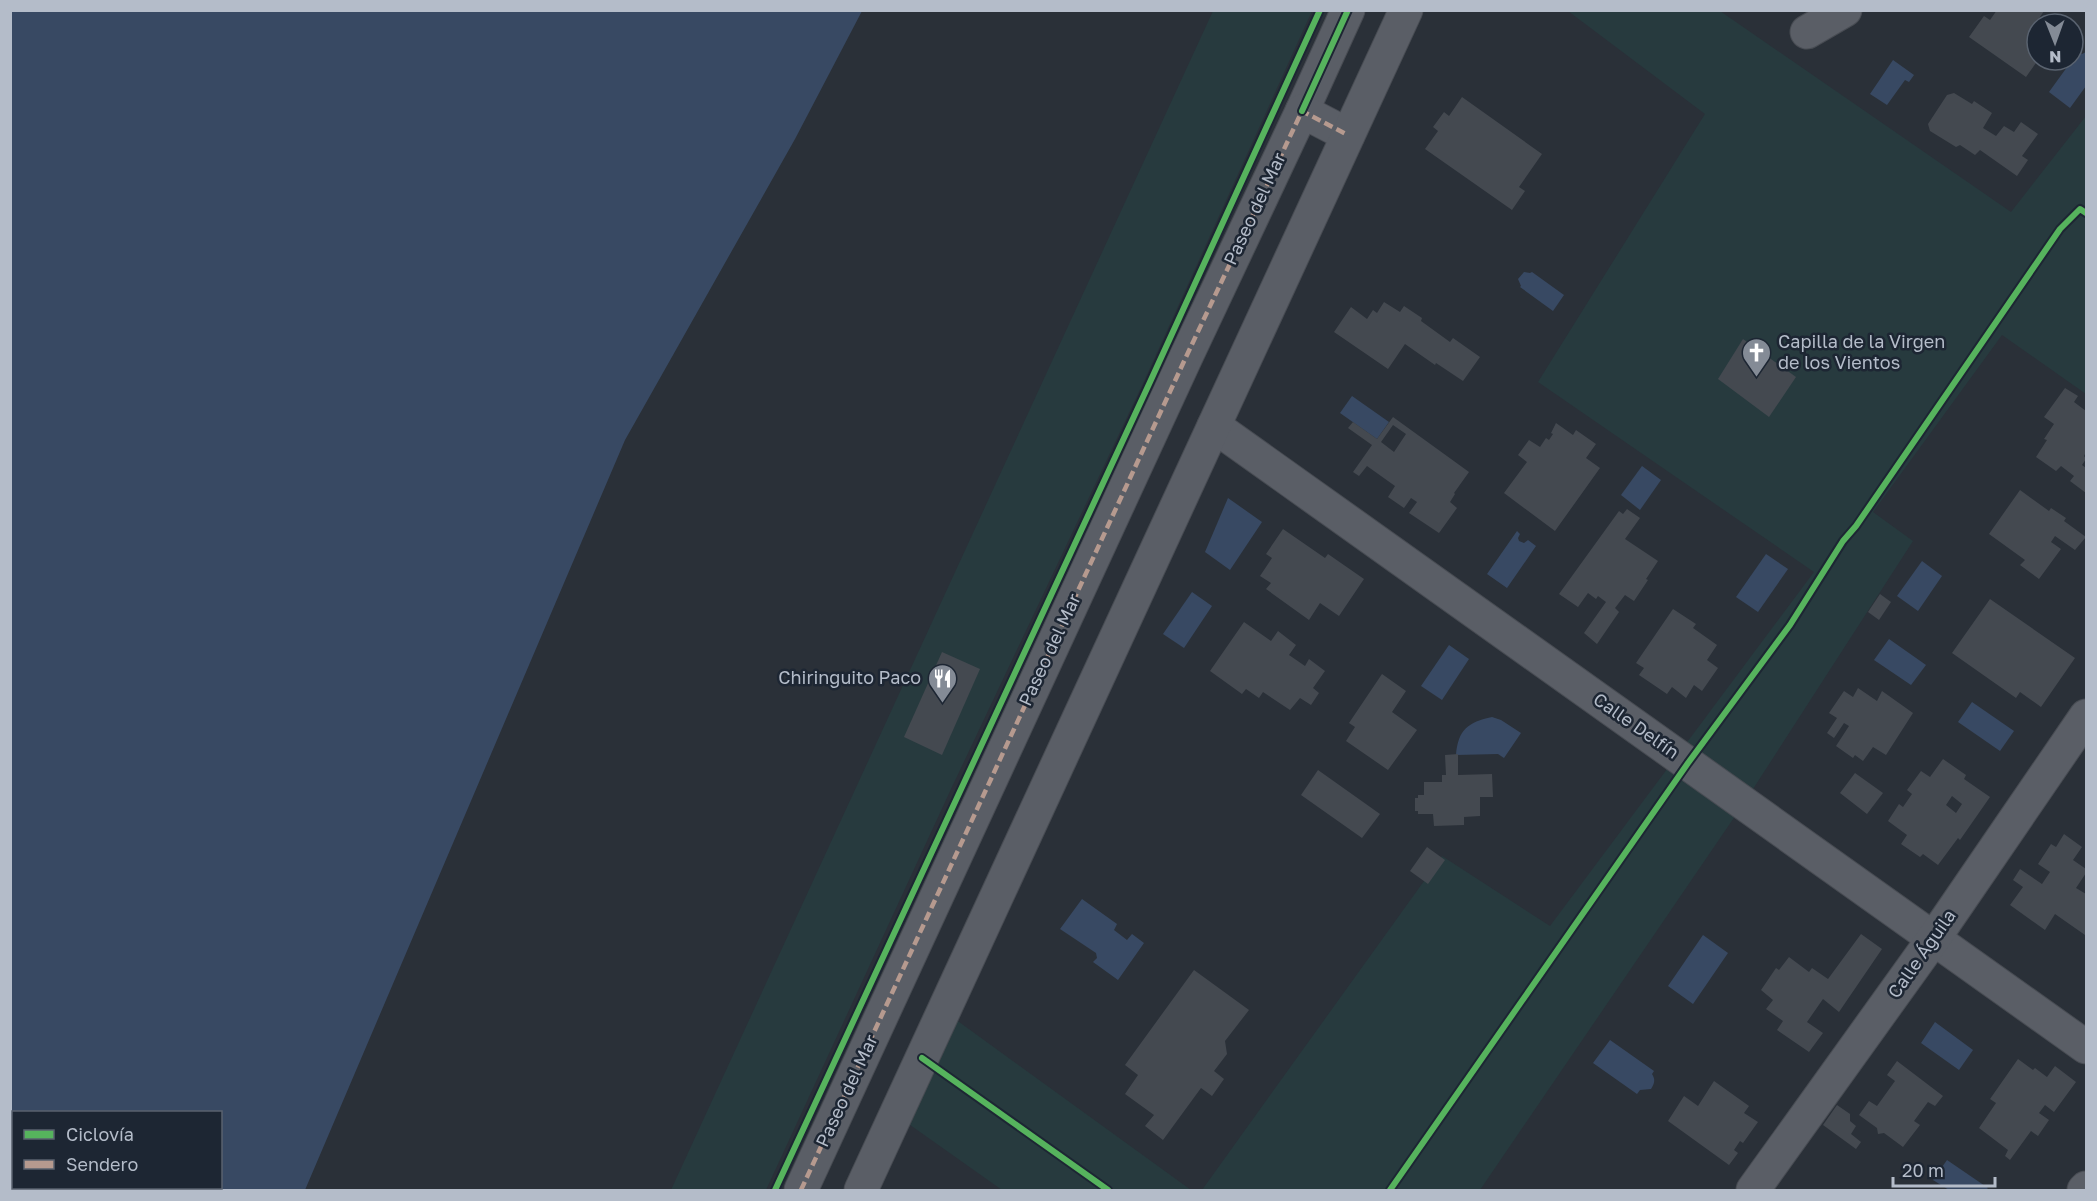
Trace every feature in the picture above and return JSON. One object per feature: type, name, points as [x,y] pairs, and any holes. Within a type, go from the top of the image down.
[{"type":"street","name":"Paseo del Mar","points":[[801,1191],[1348,10]]},
{"type":"street","points":[[861,1191],[1406,10]]},
{"type":"street","points":[[1807,32],[1845,10]]},
{"type":"street","points":[[1302,111],[1348,135]]},
{"type":"street","name":"Calle Delfín","points":[[1214,426],[2086,1047]]},
{"type":"street","name":"Calle Águila","points":[[1753,1191],[1934,938],[2086,716]]},
{"type":"green space","points":[[1213,11],[1312,11],[1145,379],[951,789],[766,1190],[671,1190]]},
{"type":"green space","points":[[1568,11],[1720,11],[2011,212],[2086,116],[2086,394],[2002,335],[1873,512],[1913,541],[1744,803],[1480,1190],[1202,1190],[1442,856],[1550,926],[1814,572],[1538,382],[1705,114]]},
{"type":"green space","points":[[944,1011],[1191,1190],[1002,1190],[896,1115]]},
{"type":"water","points":[[10,11],[862,11],[795,139],[625,440],[305,1190],[11,1190]]},
{"type":"water","points":[[2086,52],[2086,86],[2070,108],[2049,92],[2064,72],[2085,72]]},
{"type":"water","points":[[1893,60],[1914,75],[1909,82],[1905,80],[1887,105],[1870,94]]},
{"type":"water","points":[[1524,272],[1532,272],[1564,295],[1553,311],[1520,287],[1518,279]]},
{"type":"water","points":[[1352,396],[1389,422],[1377,439],[1340,413]]},
{"type":"water","points":[[1642,466],[1661,480],[1640,510],[1621,495]]},
{"type":"water","points":[[1228,498],[1262,522],[1230,570],[1205,552]]},
{"type":"water","points":[[1517,531],[1520,534],[1519,541],[1524,543],[1528,540],[1536,546],[1507,588],[1487,574]]},
{"type":"water","points":[[1766,554],[1788,569],[1758,612],[1736,597]]},
{"type":"water","points":[[1922,561],[1942,576],[1918,611],[1897,596]]},
{"type":"water","points":[[1192,592],[1212,606],[1184,648],[1163,634]]},
{"type":"water","points":[[1889,639],[1926,665],[1911,685],[1874,660]]},
{"type":"water","points":[[1449,645],[1469,659],[1442,700],[1421,686]]},
{"type":"water","points":[[1972,702],[2014,731],[2000,751],[1958,722]]},
{"type":"water","points":[[1492,717],[1521,733],[1504,758],[1498,754],[1456,755],[1459,739],[1466,728]]},
{"type":"water","points":[[1082,899],[1117,924],[1114,930],[1127,940],[1132,934],[1144,943],[1118,980],[1093,962],[1097,958],[1096,953],[1060,929]]},
{"type":"water","points":[[1703,935],[1728,953],[1693,1004],[1668,986]]},
{"type":"water","points":[[1935,1022],[1973,1050],[1959,1070],[1921,1043]]},
{"type":"water","points":[[1610,1040],[1654,1071],[1652,1074],[1654,1082],[1651,1089],[1640,1090],[1637,1094],[1593,1063]]},
{"type":"water","points":[[1947,1160],[1988,1188],[1986,1190],[1949,1190],[1933,1180]]},
{"type":"building","points":[[1997,10],[2044,11],[2025,12],[2025,72],[2030,72],[2026,77],[1969,37],[1984,16],[1990,20]]},
{"type":"building","points":[[1954,93],[1972,104],[1974,101],[1992,113],[1983,128],[1996,136],[2004,126],[2014,132],[2021,122],[2038,134],[2022,156],[2028,160],[2017,176],[1980,150],[1975,155],[1960,145],[1956,147],[1930,131],[1928,124],[1947,95]]},
{"type":"building","points":[[1462,97],[1542,154],[1519,187],[1525,191],[1512,210],[1425,149],[1438,131],[1433,127],[1444,112],[1449,116]]},
{"type":"building","points":[[1384,302],[1400,312],[1404,306],[1450,342],[1453,338],[1480,357],[1463,381],[1405,344],[1388,369],[1334,332],[1351,307],[1367,319],[1373,310],[1377,313]]},
{"type":"building","name":"Capilla de la Virgen de los Vientos","points":[[1743,339],[1796,377],[1769,417],[1718,379]]},
{"type":"building","points":[[2065,388],[2078,396],[2074,402],[2086,411],[2086,452],[2084,456],[2086,459],[2082,465],[2086,468],[2086,493],[2070,481],[2074,476],[2061,466],[2056,471],[2036,457],[2054,424],[2044,417]]},
{"type":"building","points":[[1393,417],[1469,472],[1450,502],[1457,508],[1439,533],[1409,513],[1417,502],[1411,498],[1404,508],[1388,497],[1395,486],[1367,466],[1359,476],[1353,472],[1372,445],[1348,428],[1353,422],[1377,439]],"holes":[[[1393,425],[1406,434],[1394,452],[1381,442]]]},
{"type":"building","points":[[1556,423],[1573,435],[1576,430],[1596,444],[1586,458],[1600,468],[1555,531],[1504,493],[1527,462],[1518,455],[1529,440],[1540,447],[1546,438],[1549,440],[1553,434],[1551,433]]},
{"type":"building","points":[[2020,490],[2049,511],[2051,508],[2066,518],[2064,521],[2086,537],[2075,550],[2055,536],[2051,542],[2061,549],[2039,579],[2020,565],[2025,560],[1989,534]]},
{"type":"building","points":[[1627,509],[1640,518],[1625,539],[1658,561],[1634,601],[1625,595],[1615,608],[1619,612],[1597,644],[1584,633],[1606,602],[1588,593],[1578,607],[1559,594],[1619,511],[1623,514]]},
{"type":"building","points":[[1283,529],[1325,558],[1328,554],[1364,579],[1339,616],[1320,603],[1309,620],[1266,589],[1271,583],[1260,576],[1272,558],[1266,554]]},
{"type":"building","points":[[1880,594],[1891,602],[1879,620],[1868,612]]},
{"type":"building","points":[[1990,599],[2075,658],[2041,707],[2020,692],[2016,698],[1952,653]]},
{"type":"building","points":[[1673,609],[1696,624],[1693,628],[1717,645],[1707,660],[1718,668],[1702,691],[1694,685],[1686,698],[1672,687],[1667,694],[1639,675],[1644,668],[1636,663]]},
{"type":"building","points":[[1244,622],[1271,641],[1278,631],[1296,645],[1289,655],[1305,666],[1309,659],[1325,671],[1313,688],[1319,693],[1311,705],[1300,698],[1290,710],[1263,692],[1259,698],[1246,689],[1242,694],[1210,671]]},
{"type":"building","name":"Chiringuito Paco","points":[[942,652],[980,669],[942,755],[904,737]]},
{"type":"building","points":[[1382,674],[1406,691],[1392,712],[1417,730],[1388,770],[1346,741],[1355,727],[1349,723]]},
{"type":"building","points":[[1858,688],[1877,701],[1882,691],[1913,713],[1886,755],[1873,747],[1863,761],[1855,755],[1853,758],[1836,746],[1849,726],[1844,723],[1834,738],[1827,733],[1837,718],[1829,713],[1844,691],[1853,697]]},
{"type":"building","points":[[1458,754],[1458,775],[1492,774],[1493,797],[1480,797],[1480,816],[1464,817],[1464,825],[1434,826],[1433,814],[1418,814],[1418,811],[1415,811],[1415,798],[1418,798],[1418,795],[1424,795],[1424,782],[1442,782],[1442,775],[1446,775],[1445,755]]},
{"type":"building","points":[[1943,759],[1966,775],[1964,779],[1990,797],[1960,840],[1958,838],[1938,865],[1923,854],[1920,857],[1901,844],[1907,835],[1888,821],[1899,804],[1903,807],[1912,794],[1907,790],[1921,771],[1930,777]],"holes":[[[1952,796],[1962,804],[1956,813],[1946,805]]]},
{"type":"building","points":[[1318,770],[1380,814],[1362,838],[1301,795]]},
{"type":"building","points":[[1855,773],[1883,793],[1867,814],[1840,793]]},
{"type":"building","points":[[2064,834],[2082,847],[2073,860],[2086,869],[2086,873],[2076,888],[2086,894],[2085,935],[2055,914],[2045,930],[2010,905],[2023,887],[2013,880],[2020,869],[2042,884],[2050,872],[2038,864],[2051,844],[2056,847]]},
{"type":"building","points":[[1427,847],[1445,860],[1428,884],[1410,871]]},
{"type":"building","points":[[1861,934],[1882,949],[1839,1012],[1823,999],[1807,1022],[1823,1033],[1809,1052],[1777,1030],[1783,1021],[1766,1009],[1773,1000],[1761,990],[1776,968],[1779,970],[1789,957],[1809,972],[1812,968],[1828,979]]},
{"type":"building","points":[[1194,970],[1249,1010],[1225,1041],[1227,1054],[1214,1071],[1224,1079],[1212,1096],[1201,1088],[1163,1140],[1145,1126],[1154,1115],[1125,1094],[1138,1075],[1125,1065]]},
{"type":"building","points":[[2018,1059],[2047,1077],[2055,1066],[2076,1082],[2054,1112],[2045,1105],[2039,1113],[2049,1120],[2038,1136],[2031,1131],[2010,1160],[2005,1156],[2008,1150],[1979,1128],[1996,1103],[1990,1099]]},
{"type":"building","points":[[1897,1061],[1943,1096],[1935,1106],[1928,1102],[1914,1121],[1920,1125],[1903,1147],[1884,1133],[1878,1134],[1877,1128],[1859,1115],[1869,1101],[1877,1106],[1895,1081],[1887,1075]]},
{"type":"building","points":[[1714,1081],[1749,1106],[1744,1113],[1758,1122],[1743,1143],[1740,1141],[1734,1150],[1738,1153],[1729,1165],[1668,1121],[1684,1096],[1698,1106]]},
{"type":"building","points":[[1837,1105],[1850,1114],[1850,1121],[1856,1126],[1851,1134],[1861,1142],[1856,1149],[1823,1125]]},
{"type":"marked path","points":[[801,1190],[1302,111],[1348,135]]},
{"type":"cycle path","points":[[775,1190],[1320,10]]},
{"type":"cycle path","points":[[1302,111],[1348,10]]},
{"type":"cycle path","points":[[1390,1190],[1688,763],[1790,625],[1843,541],[1856,526],[2060,229],[2080,209],[2086,213]]},
{"type":"cycle path","points":[[922,1058],[1108,1190]]},
{"type":"place","name":"Capilla de la Virgen de los Vientos","points":[[1757,378]]},
{"type":"place","name":"Chiringuito Paco","points":[[942,704]]}]
